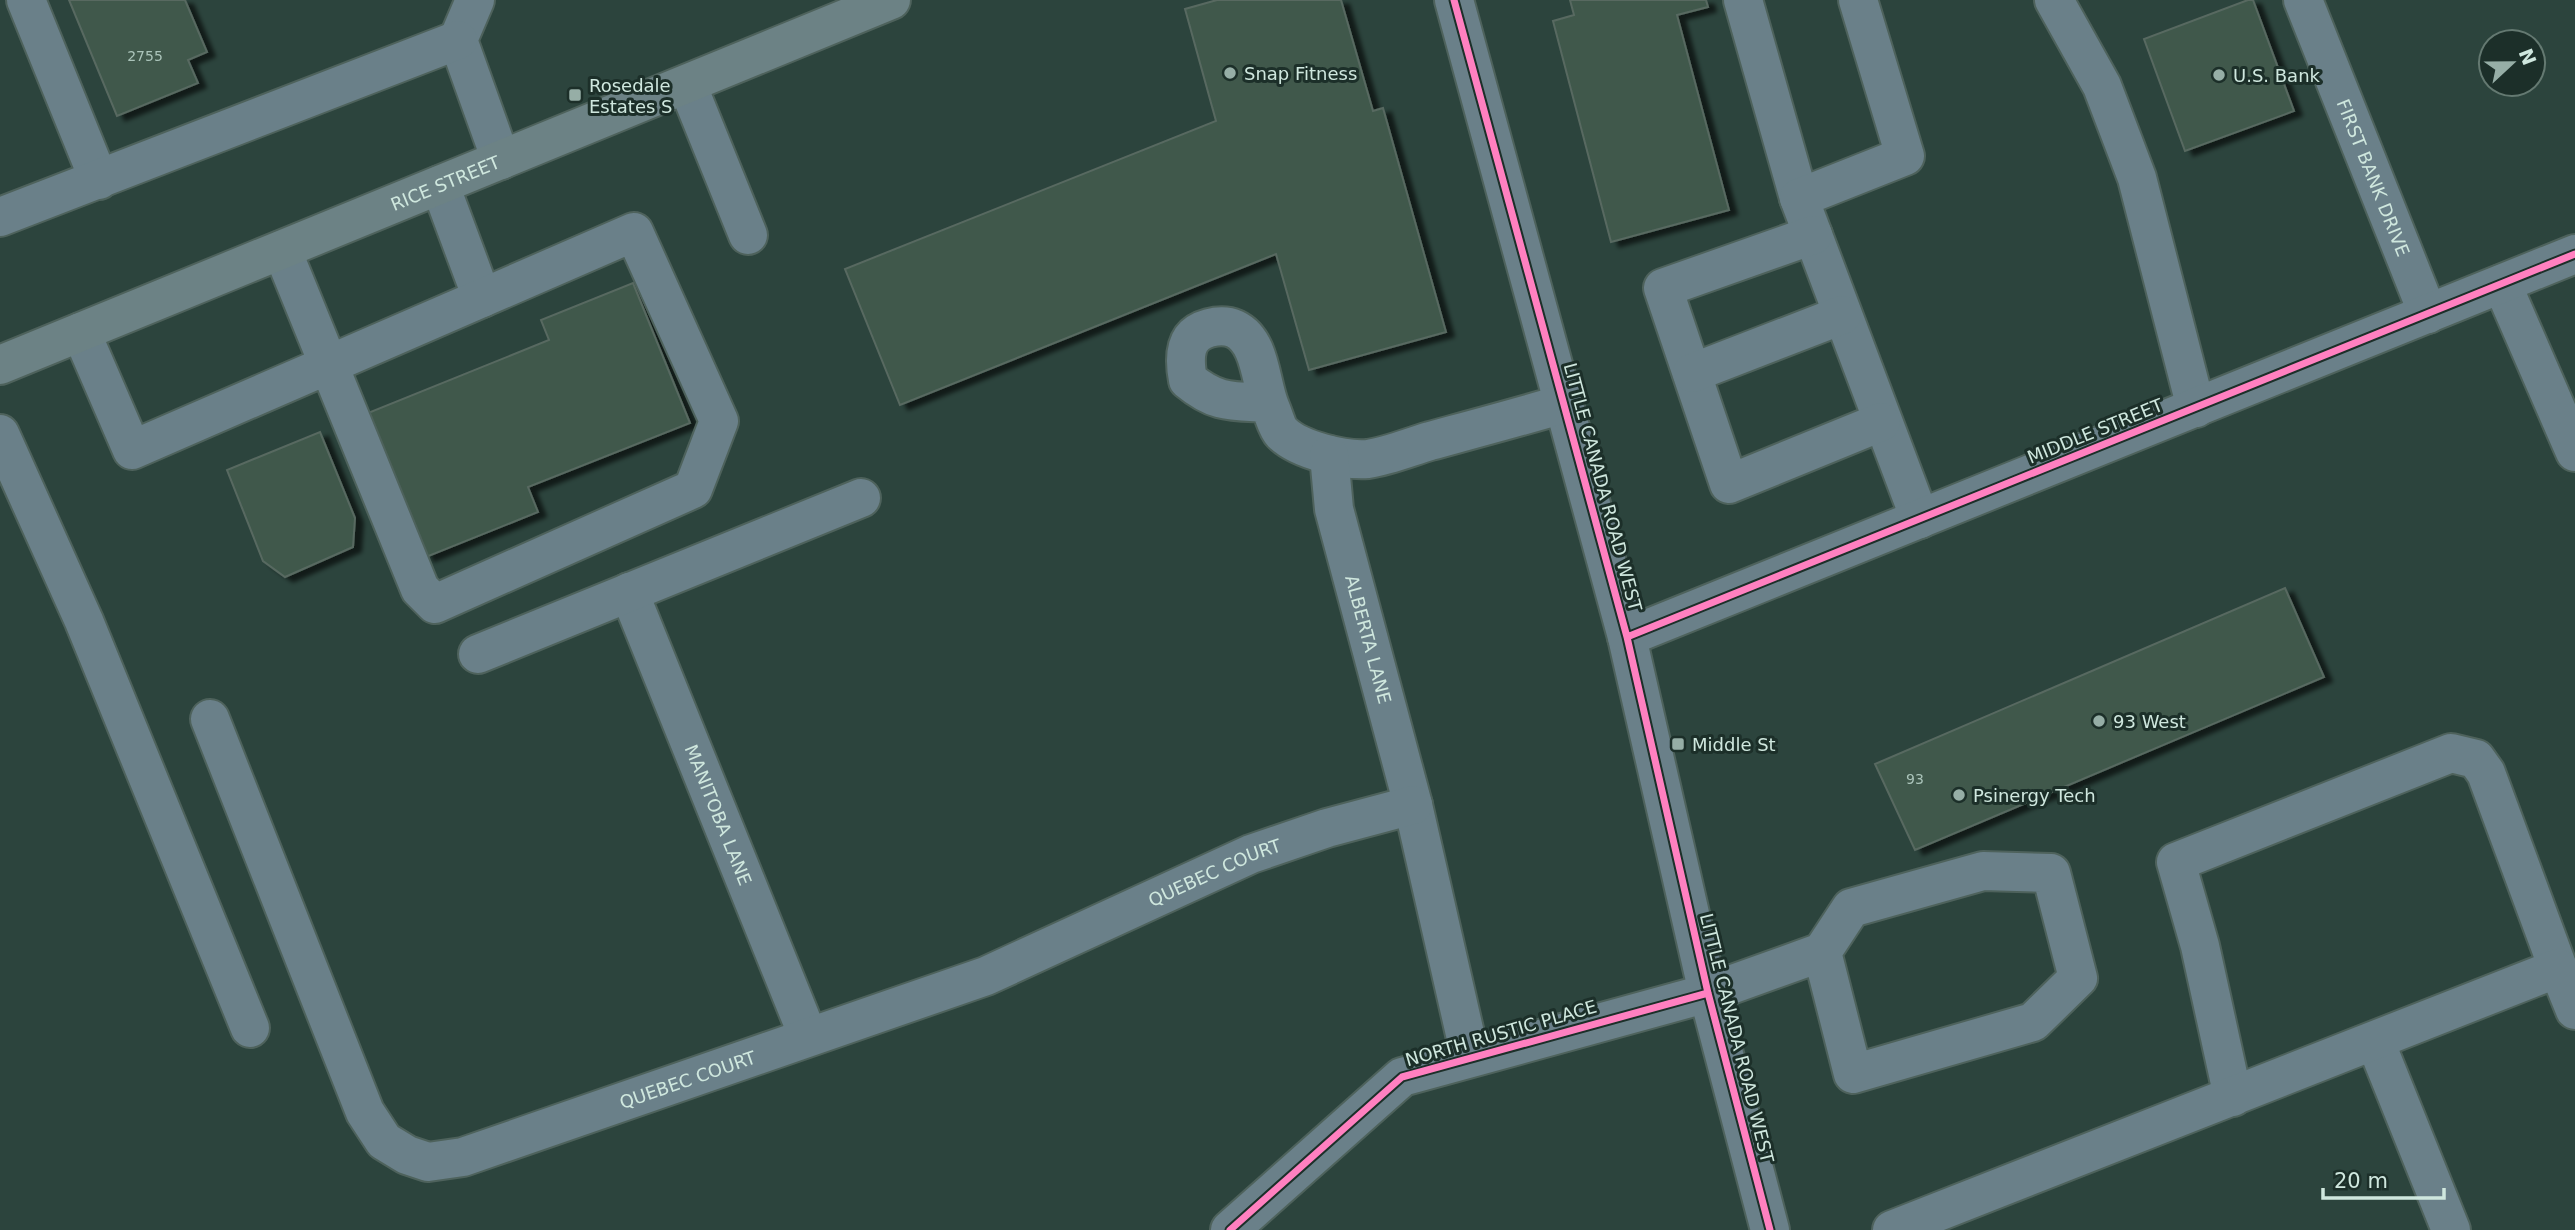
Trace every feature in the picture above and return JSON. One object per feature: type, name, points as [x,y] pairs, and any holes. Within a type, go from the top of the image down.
[{"type":"main road","name":"RICE STREET","points":[[0,365],[687,84],[873,3]]},
{"type":"street","points":[[26,0],[99,180]]},
{"type":"street","points":[[475,0],[458,40],[501,160]]},
{"type":"street","name":"LITTLE CANADA ROAD WEST","points":[[1454,0],[1627,637],[1708,993],[1770,1230]]},
{"type":"street","points":[[1743,0],[1799,198],[1881,422],[1920,519]]},
{"type":"street","points":[[1799,198],[1905,156],[1858,0]]},
{"type":"street","points":[[2054,0],[2102,86],[2137,178],[2196,408]]},
{"type":"street","name":"FIRST BANK DRIVE","points":[[2303,0],[2428,314]]},
{"type":"street","points":[[0,217],[458,40]]},
{"type":"street","points":[[687,84],[748,235]]},
{"type":"street","points":[[440,185],[482,298]]},
{"type":"street","points":[[81,332],[132,450],[327,365],[634,232],[719,421],[693,489],[435,604],[420,589],[327,365],[282,250]]},
{"type":"street","points":[[1813,235],[1663,288],[1729,484],[1881,422]]},
{"type":"street","name":"MIDDLE STREET","points":[[1627,637],[2575,254]]},
{"type":"street","points":[[2502,284],[2575,452]]},
{"type":"street","points":[[1692,373],[1842,315]]},
{"type":"street","points":[[1268,403],[1281,433],[1303,446],[1329,455],[1367,459],[1563,404]]},
{"type":"street","points":[[0,434],[84,621],[250,1028]]},
{"type":"street","name":"ALBERTA LANE","points":[[1329,455],[1334,509],[1413,805],[1470,1056]]},
{"type":"street","points":[[478,654],[861,498]]},
{"type":"street","name":"MANITOBA LANE","points":[[629,592],[808,1036]]},
{"type":"street","name":"QUEBEC COURT","points":[[210,719],[365,1112],[384,1141],[407,1155],[428,1162],[463,1157],[986,976],[1251,854],[1328,828],[1413,805]]},
{"type":"street","points":[[2233,1097],[2200,946],[2176,862],[2451,753],[2476,759],[2486,773],[2575,1010]]},
{"type":"street","points":[[1983,871],[2051,873],[2078,978],[2033,1021],[1853,1074],[1822,952],[1851,908],[1983,871]]},
{"type":"street","name":"NORTH RUSTIC PLACE","points":[[1230,1230],[1402,1077],[1470,1056],[1708,993],[1822,952]]},
{"type":"street","points":[[1908,1227],[2557,968]]},
{"type":"street","points":[[2375,1041],[2451,1230]]},
{"type":"building","points":[[69,0],[185,0],[207,52],[188,60],[198,83],[117,116]]},
{"type":"building","points":[[1217,0],[1341,0],[1373,111],[1383,108],[1446,332],[1309,370],[1276,254],[900,405],[845,269],[1216,121],[1185,9]]},
{"type":"building","points":[[1570,0],[1706,0],[1708,7],[1677,15],[1729,210],[1611,242],[1553,21],[1574,15]]},
{"type":"building","name":"U.S. Bank","points":[[2253,0],[2294,111],[2185,151],[2144,39]]},
{"type":"building","points":[[633,283],[690,423],[528,487],[538,512],[426,557],[368,413],[549,340],[541,320]]},
{"type":"building","points":[[320,432],[355,518],[353,547],[285,577],[263,561],[227,470]]},
{"type":"building","name":"93 West","points":[[2285,588],[2324,677],[1915,850],[1875,764]]},
{"type":"cycle path","points":[[1454,0],[1627,637],[1708,993],[1770,1230]]},
{"type":"cycle path","points":[[1627,637],[2575,254]]},
{"type":"cycle path","points":[[1230,1230],[1402,1077],[1708,993]]},
{"type":"place","name":"Snap Fitness","points":[[1230,73]]},
{"type":"place","name":"U.S. Bank","points":[[2219,75]]},
{"type":"place","name":"Rosedale Estates S","points":[[575,95]]},
{"type":"place","name":"93 West","points":[[2099,721]]},
{"type":"place","name":"Middle St","points":[[1678,744]]},
{"type":"place","name":"Psinergy Tech","points":[[1959,795]]}]
